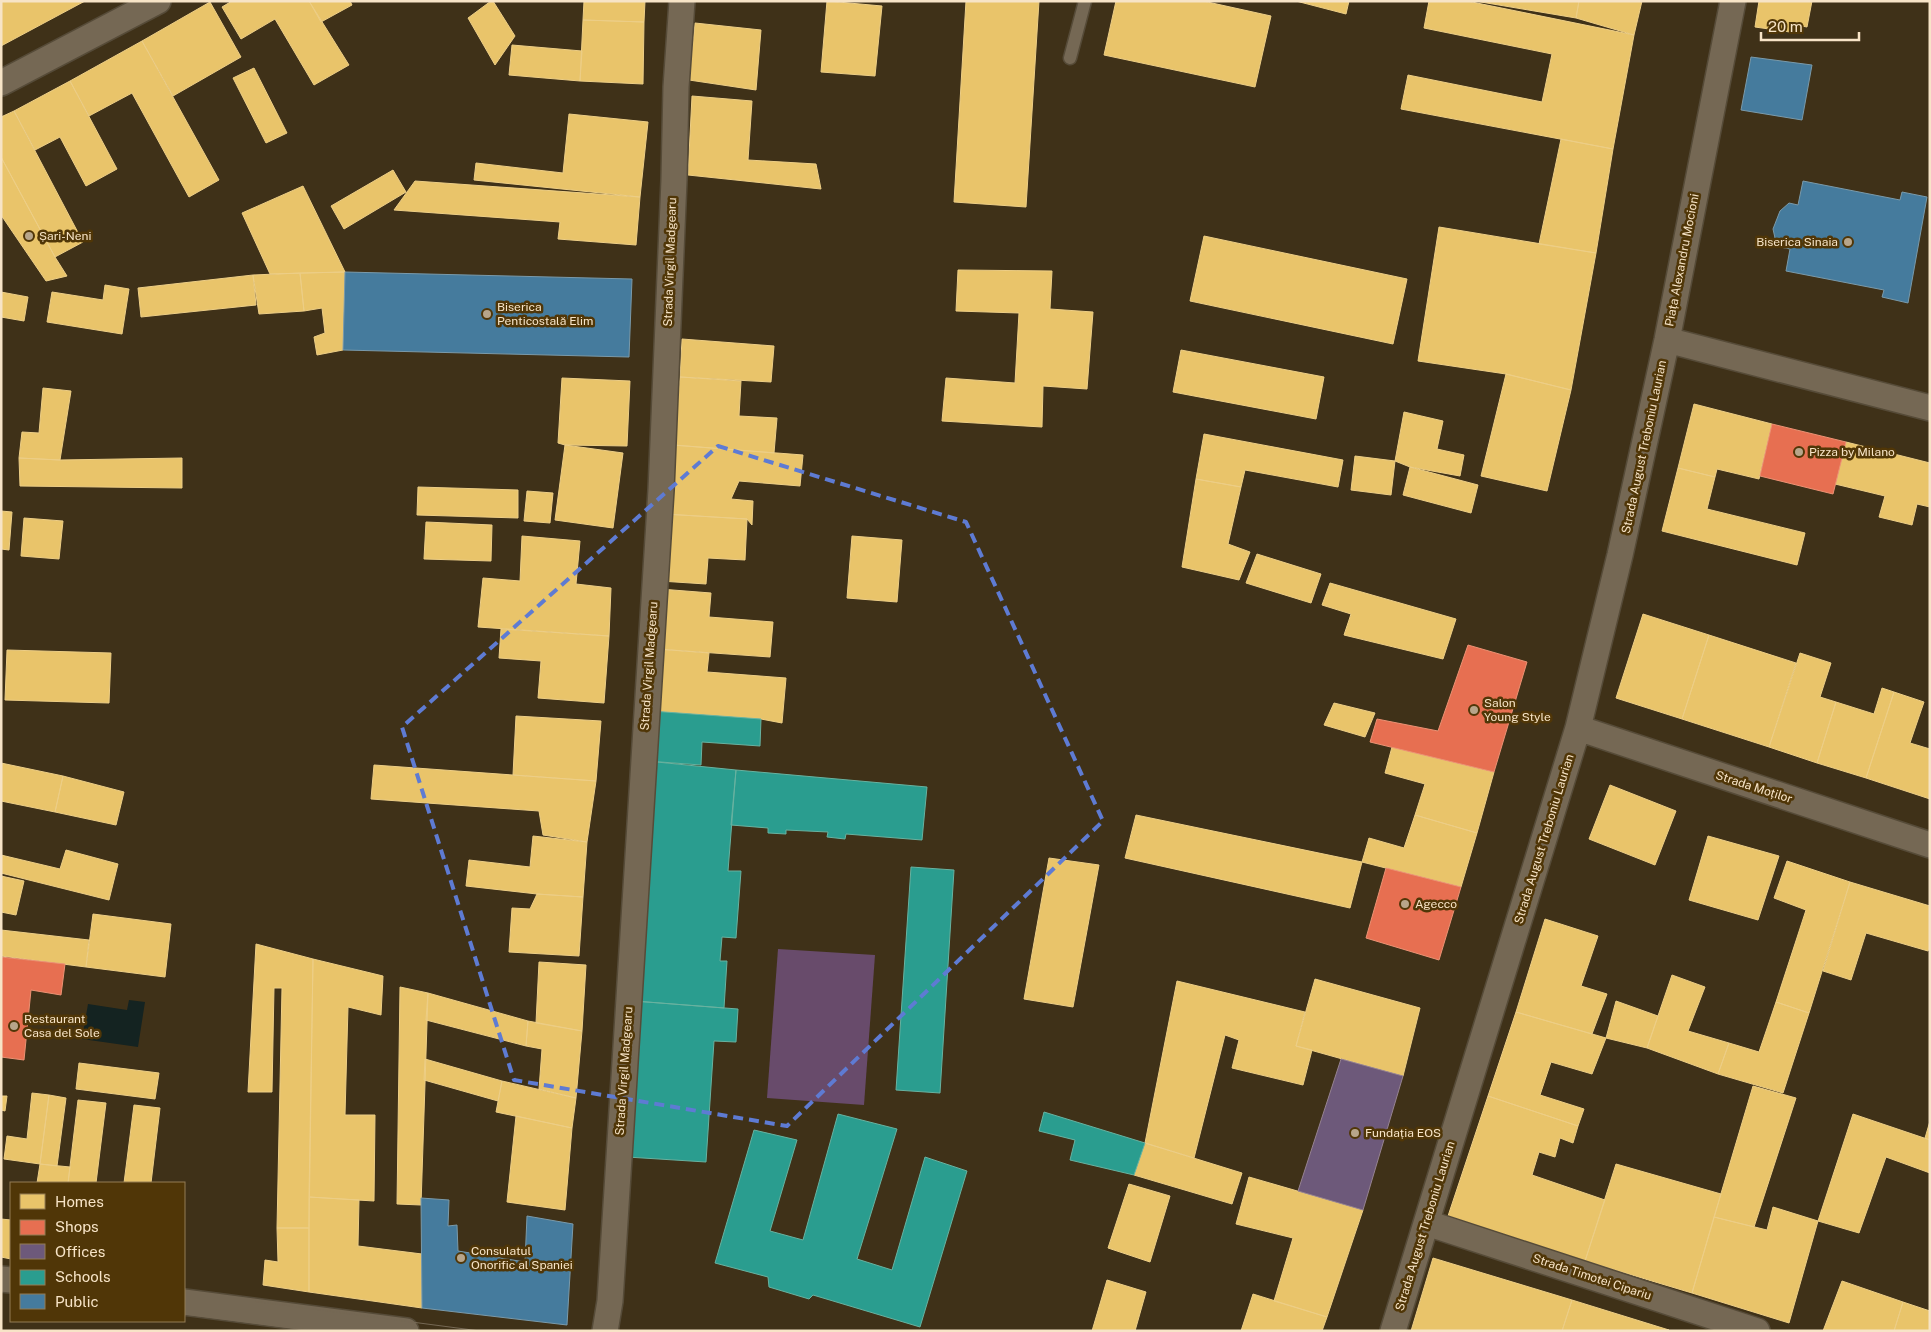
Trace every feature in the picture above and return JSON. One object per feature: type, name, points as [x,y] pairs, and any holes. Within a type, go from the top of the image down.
[{"type":"street","points":[[1,83],[158,1]]},
{"type":"street","name":"Strada Virgil Madgearu","points":[[605,1331],[610,1301],[661,490],[676,87],[682,1]]},
{"type":"street","name":"Piața Alexandru Mocioni","points":[[1732,1],[1667,340],[1930,408]]},
{"type":"street","name":"Strada August Treboniu Laurian","points":[[1393,1331],[1578,728],[1620,554],[1667,340]]},
{"type":"street","name":"Strada Moților","points":[[1578,728],[1930,845]]},
{"type":"street","name":"Strada Timotei Cipariu","points":[[1427,1223],[1757,1331]]},
{"type":"street","points":[[185,1302],[406,1331]]},
{"type":"lane","points":[[1070,58],[1085,1]]},
{"type":"highlighted area","points":[[718,446],[966,522],[1103,821],[787,1126],[514,1080],[402,727]]},
{"type":"shaded area","points":[[778,949],[875,955],[864,1105],[767,1098]]},
{"type":"shaded area","points":[[129,1000],[145,1002],[138,1047],[82,1039],[88,1004],[127,1010]]},
{"type":"building: Homes","points":[[1,1],[85,1],[1,46]]},
{"type":"building: Homes","points":[[232,1],[309,1],[349,65],[314,85],[275,19],[241,39],[222,7]]},
{"type":"building: Homes","points":[[309,1],[350,1],[352,5],[321,22]]},
{"type":"building: Homes","points":[[493,1],[515,36],[495,65],[468,18]]},
{"type":"building: Homes","points":[[584,1],[645,1],[644,22],[583,20]]},
{"type":"building: Homes","points":[[827,1],[882,6],[875,76],[821,72]]},
{"type":"building: Homes","points":[[966,1],[1039,1],[1026,207],[954,202]]},
{"type":"building: Homes","points":[[1116,1],[1203,1],[1271,16],[1255,87],[1104,55]]},
{"type":"building: Homes","points":[[1296,1],[1349,1],[1346,14]]},
{"type":"building: Homes","points":[[1429,1],[1467,1],[1634,35],[1613,149],[1401,109],[1408,75],[1542,102],[1552,54],[1424,28]]},
{"type":"building: Homes","points":[[1475,1],[1579,1],[1576,18]]},
{"type":"building: Homes","points":[[1579,1],[1642,1],[1634,35],[1576,18]]},
{"type":"building: Homes","points":[[1759,1],[1812,1],[1807,27],[1791,24],[1790,32],[1755,27]]},
{"type":"building: Homes","points":[[210,2],[241,57],[173,96],[142,41]]},
{"type":"building: Homes","points":[[583,20],[644,22],[643,84],[580,81]]},
{"type":"building: Homes","points":[[695,23],[761,30],[756,90],[689,80]]},
{"type":"building: Homes","points":[[142,41],[219,180],[189,197],[132,93],[89,116],[70,81]]},
{"type":"building: Homes","points":[[512,45],[582,51],[580,81],[509,75]]},
{"type":"building: Homes","points":[[254,68],[287,133],[266,143],[233,78]]},
{"type":"building: Homes","points":[[70,81],[117,169],[86,186],[60,137],[35,150],[14,111]]},
{"type":"building: Homes","points":[[692,96],[752,101],[748,160],[816,164],[821,189],[688,175]]},
{"type":"building: Homes","points":[[14,111],[83,242],[55,257],[1,157],[1,117]]},
{"type":"building: Homes","points":[[569,114],[648,122],[640,197],[474,180],[476,163],[563,173]]},
{"type":"building: Homes","points":[[1561,139],[1613,149],[1596,253],[1539,244]]},
{"type":"building: Homes","name":"Șari-Neni","points":[[1,157],[67,276],[46,281],[1,215]]},
{"type":"building: Homes","points":[[393,170],[406,192],[344,229],[331,206]]},
{"type":"building: Homes","points":[[415,181],[640,197],[636,245],[558,239],[560,222],[394,210]]},
{"type":"building: Homes","points":[[303,186],[345,272],[270,274],[242,213]]},
{"type":"building: Homes","points":[[1439,227],[1596,253],[1571,390],[1506,374],[1418,361]]},
{"type":"building: Homes","points":[[1204,236],[1407,279],[1393,344],[1190,301]]},
{"type":"building: Homes","points":[[958,270],[1052,271],[1050,309],[1093,312],[1087,389],[1043,386],[1042,427],[942,421],[946,378],[1015,383],[1019,313],[956,311]]},
{"type":"building: Homes","points":[[345,272],[343,350],[317,355],[314,337],[325,333],[322,308],[304,311],[300,273]]},
{"type":"building: Homes","points":[[300,273],[304,311],[259,314],[253,275]]},
{"type":"building: Homes","points":[[253,275],[256,305],[141,317],[138,288]]},
{"type":"building: Homes","points":[[105,285],[129,289],[122,334],[47,322],[52,292],[103,300]]},
{"type":"building: Homes","points":[[1,292],[28,297],[24,321],[1,317]]},
{"type":"building: Homes","points":[[682,339],[774,346],[771,382],[680,377]]},
{"type":"building: Homes","points":[[1181,350],[1324,377],[1316,419],[1173,392]]},
{"type":"building: Homes","points":[[1506,374],[1571,390],[1547,491],[1481,476]]},
{"type":"building: Homes","points":[[680,377],[741,381],[739,416],[777,418],[774,453],[673,445]]},
{"type":"building: Homes","points":[[562,378],[630,381],[627,446],[565,445],[558,443]]},
{"type":"building: Homes","points":[[43,388],[71,391],[60,460],[19,458],[22,432],[39,433]]},
{"type":"building: Homes","points":[[1694,404],[1772,424],[1759,479],[1717,469],[1715,477],[1678,468]]},
{"type":"building: Homes","points":[[1404,412],[1443,421],[1437,449],[1464,455],[1460,476],[1410,467],[1395,461]]},
{"type":"building: Homes","points":[[1204,434],[1343,460],[1338,487],[1245,470],[1241,487],[1196,479]]},
{"type":"building: Homes","points":[[1846,442],[1930,463],[1930,507],[1917,504],[1912,525],[1879,517],[1885,496],[1835,484]]},
{"type":"building: Homes","points":[[565,445],[623,453],[613,528],[555,520]]},
{"type":"building: Homes","points":[[673,445],[803,455],[800,486],[739,481],[731,499],[753,501],[752,525],[747,519],[664,514]]},
{"type":"building: Homes","points":[[1355,456],[1395,461],[1391,495],[1351,490]]},
{"type":"building: Homes","points":[[19,458],[60,460],[182,458],[182,488],[20,486]]},
{"type":"building: Homes","points":[[1410,467],[1478,485],[1471,513],[1403,495]]},
{"type":"building: Homes","points":[[1678,468],[1715,477],[1707,509],[1805,533],[1797,565],[1662,531]]},
{"type":"building: Homes","points":[[1196,479],[1241,487],[1228,544],[1250,552],[1239,580],[1182,567]]},
{"type":"building: Homes","points":[[418,487],[518,490],[518,518],[417,515]]},
{"type":"building: Homes","points":[[527,491],[553,493],[550,523],[524,521]]},
{"type":"building: Homes","points":[[1,511],[12,512],[9,550],[1,549]]},
{"type":"building: Homes","points":[[664,514],[747,519],[745,560],[708,558],[706,584],[660,581]]},
{"type":"building: Homes","points":[[24,518],[63,521],[59,559],[21,556]]},
{"type":"building: Homes","points":[[426,522],[492,525],[491,561],[424,559]]},
{"type":"building: Homes","points":[[522,536],[580,541],[576,584],[611,588],[609,636],[478,627],[483,578],[520,581]]},
{"type":"building: Homes","points":[[852,536],[902,540],[897,602],[847,598]]},
{"type":"building: Homes","points":[[1257,554],[1321,574],[1311,603],[1246,583]]},
{"type":"building: Homes","points":[[1330,583],[1456,619],[1443,659],[1344,635],[1351,614],[1322,605]]},
{"type":"building: Homes","points":[[660,589],[711,593],[709,617],[773,622],[770,657],[657,649]]},
{"type":"building: Homes","points":[[1643,614],[1709,635],[1682,719],[1616,698]]},
{"type":"building: Homes","points":[[501,629],[609,636],[604,703],[538,698],[541,661],[499,658]]},
{"type":"building: Homes","points":[[1709,635],[1796,663],[1769,747],[1682,719]]},
{"type":"building: Homes","points":[[657,649],[709,653],[707,672],[786,678],[782,723],[761,719],[651,711]]},
{"type":"building: Homes","points":[[7,650],[111,653],[109,703],[5,700]]},
{"type":"building: Homes","points":[[1800,653],[1831,663],[1820,697],[1836,702],[1817,763],[1769,747]]},
{"type":"building: Homes","points":[[1882,688],[1894,692],[1866,778],[1817,763],[1836,702],[1874,714]]},
{"type":"building: Homes","points":[[1894,692],[1924,702],[1910,743],[1930,749],[1930,799],[1866,778]]},
{"type":"building: Homes","points":[[1334,703],[1375,713],[1365,737],[1324,725]]},
{"type":"building: Homes","points":[[516,716],[601,721],[596,781],[513,775]]},
{"type":"building: Homes","points":[[1392,747],[1494,772],[1477,833],[1415,815],[1425,784],[1385,773]]},
{"type":"building: Homes","points":[[1,763],[63,776],[55,812],[1,801]]},
{"type":"building: Homes","points":[[374,765],[596,781],[587,842],[543,835],[539,811],[371,799]]},
{"type":"building: Homes","points":[[63,776],[124,792],[116,825],[55,812]]},
{"type":"building: Homes","points":[[1610,785],[1676,811],[1655,865],[1589,839]]},
{"type":"building: Homes","points":[[1136,815],[1362,862],[1350,908],[1125,858]]},
{"type":"building: Homes","points":[[1415,815],[1477,833],[1461,887],[1362,862],[1369,838],[1404,848]]},
{"type":"building: Homes","points":[[533,836],[587,842],[583,897],[466,886],[469,860],[530,867]]},
{"type":"building: Homes","points":[[1708,836],[1779,856],[1758,920],[1689,900]]},
{"type":"building: Homes","points":[[66,850],[118,864],[109,900],[1,873],[1,855],[60,869]]},
{"type":"building: Homes","points":[[1049,858],[1099,865],[1073,1007],[1024,999]]},
{"type":"building: Homes","points":[[1787,861],[1850,882],[1809,1013],[1776,1002],[1806,910],[1774,898]]},
{"type":"building: Homes","points":[[1,876],[24,881],[16,915],[1,912]]},
{"type":"building: Homes","points":[[1850,882],[1930,906],[1930,947],[1928,951],[1866,933],[1851,980],[1823,971]]},
{"type":"building: Homes","points":[[537,894],[583,897],[579,956],[509,952],[512,908],[530,909]]},
{"type":"building: Homes","points":[[93,914],[171,924],[165,977],[86,967]]},
{"type":"building: Homes","points":[[1545,919],[1598,936],[1581,986],[1607,994],[1592,1034],[1516,1012]]},
{"type":"building: Homes","points":[[1,930],[89,940],[86,967],[1,956]]},
{"type":"building: Homes","points":[[256,944],[313,959],[309,1228],[277,1228],[282,988],[274,988],[272,1092],[248,1092]]},
{"type":"building: Homes","points":[[313,959],[383,976],[381,1015],[348,1007],[345,1115],[375,1115],[374,1201],[309,1197]]},
{"type":"building: Homes","points":[[539,962],[586,965],[582,1031],[536,1023]]},
{"type":"building: Homes","points":[[1672,975],[1705,987],[1688,1031],[1729,1043],[1718,1074],[1647,1048]]},
{"type":"building: Homes","points":[[1315,979],[1420,1008],[1403,1076],[1296,1046]]},
{"type":"building: Homes","points":[[1177,981],[1305,1012],[1296,1046],[1312,1050],[1303,1085],[1232,1068],[1239,1040],[1225,1035],[1194,1158],[1145,1143]]},
{"type":"building: Homes","points":[[400,987],[428,993],[421,1205],[397,1204]]},
{"type":"building: Homes","points":[[428,993],[528,1021],[526,1046],[426,1020]]},
{"type":"building: Homes","points":[[1616,1001],[1658,1016],[1647,1048],[1606,1038]]},
{"type":"building: Homes","points":[[1776,1002],[1809,1013],[1783,1093],[1718,1074],[1729,1043],[1759,1052]]},
{"type":"building: Homes","points":[[1516,1012],[1606,1038],[1592,1074],[1551,1062],[1540,1095],[1584,1109],[1578,1126],[1488,1096]]},
{"type":"building: Homes","points":[[528,1021],[582,1031],[576,1098],[539,1089],[542,1049],[526,1046]]},
{"type":"building: Homes","points":[[425,1059],[502,1081],[498,1101],[424,1080]]},
{"type":"building: Homes","points":[[79,1063],[159,1073],[155,1099],[76,1089]]},
{"type":"building: Homes","points":[[502,1081],[576,1098],[572,1128],[496,1112]]},
{"type":"building: Homes","points":[[1753,1086],[1796,1098],[1754,1227],[1714,1217]]},
{"type":"building: Homes","points":[[32,1093],[49,1095],[40,1164],[4,1159],[7,1136],[27,1139]]},
{"type":"building: Homes","points":[[49,1095],[66,1098],[57,1166],[40,1164]]},
{"type":"building: Homes","points":[[1,1096],[7,1096],[5,1111],[1,1110]]},
{"type":"building: Homes","points":[[1488,1096],[1578,1126],[1573,1143],[1560,1138],[1555,1157],[1539,1152],[1532,1175],[1605,1200],[1585,1261],[1448,1216]]},
{"type":"building: Homes","points":[[78,1100],[106,1103],[96,1182],[68,1182]]},
{"type":"building: Homes","points":[[134,1105],[160,1108],[151,1182],[124,1182]]},
{"type":"building: Homes","points":[[1853,1114],[1930,1140],[1930,1173],[1886,1157],[1859,1233],[1818,1221]]},
{"type":"building: Homes","points":[[516,1116],[572,1128],[565,1210],[507,1202]]},
{"type":"building: Homes","points":[[1930,1121],[1930,1140],[1925,1138]]},
{"type":"building: Homes","points":[[1145,1143],[1242,1173],[1232,1204],[1134,1175]]},
{"type":"building: Homes","points":[[40,1164],[70,1167],[68,1182],[37,1182]]},
{"type":"building: Homes","points":[[1616,1164],[1721,1194],[1692,1293],[1585,1261]]},
{"type":"building: Homes","points":[[1249,1177],[1363,1210],[1327,1317],[1274,1301],[1293,1238],[1236,1224]]},
{"type":"building: Homes","points":[[1129,1184],[1170,1196],[1150,1262],[1108,1248]]},
{"type":"building: Homes","points":[[309,1197],[359,1200],[358,1246],[422,1254],[422,1308],[309,1292]]},
{"type":"building: Homes","points":[[1773,1207],[1818,1221],[1789,1323],[1692,1293],[1714,1217],[1767,1230]]},
{"type":"building: Homes","points":[[1,1219],[10,1220],[10,1259],[1,1257]]},
{"type":"building: Homes","points":[[277,1228],[309,1228],[309,1292],[263,1285],[265,1260],[278,1262]]},
{"type":"building: Homes","points":[[1433,1258],[1572,1300],[1562,1331],[1411,1331]]},
{"type":"building: Homes","points":[[1107,1280],[1146,1292],[1135,1331],[1092,1331]]},
{"type":"building: Homes","points":[[1842,1281],[1903,1302],[1894,1331],[1823,1331]]},
{"type":"building: Homes","points":[[1253,1294],[1327,1317],[1322,1331],[1241,1331]]},
{"type":"building: Homes","points":[[1572,1300],[1669,1330],[1562,1331]]},
{"type":"building: Homes","points":[[1903,1302],[1930,1311],[1930,1331],[1894,1331]]},
{"type":"building: Shops","points":[[1772,424],[1846,442],[1833,494],[1760,476]]},
{"type":"building: Shops","points":[[1468,645],[1527,662],[1494,772],[1370,742],[1377,719],[1438,731]]},
{"type":"building: Shops","points":[[1386,868],[1461,887],[1439,960],[1366,938]]},
{"type":"building: Shops","name":"Restaurant Casa del Sole","points":[[1,957],[65,964],[61,995],[31,990],[24,1060],[1,1057]]},
{"type":"building: Offices","points":[[1341,1059],[1403,1076],[1363,1210],[1298,1191]]},
{"type":"building: Schools","points":[[651,711],[761,719],[760,746],[702,742],[701,765],[647,761]]},
{"type":"building: Schools","points":[[647,761],[736,770],[728,871],[741,871],[736,938],[722,937],[720,961],[727,961],[724,1008],[634,1001]]},
{"type":"building: Schools","points":[[736,770],[927,787],[922,840],[846,834],[845,839],[827,837],[828,832],[786,830],[786,834],[768,833],[768,828],[731,825]]},
{"type":"building: Schools","points":[[911,867],[954,870],[940,1093],[896,1090]]},
{"type":"building: Schools","points":[[634,1001],[738,1009],[736,1042],[714,1041],[706,1162],[627,1157]]},
{"type":"building: Schools","points":[[1044,1112],[1145,1143],[1134,1175],[1070,1160],[1075,1140],[1039,1131]]},
{"type":"building: Schools","points":[[838,1114],[897,1129],[857,1259],[892,1270],[925,1157],[967,1171],[920,1327],[813,1295],[809,1299],[769,1287],[768,1277],[715,1263],[754,1130],[797,1140],[770,1231],[803,1240]]},
{"type":"building: Public","points":[[1751,57],[1812,65],[1802,120],[1741,110]]},
{"type":"building: Public","name":"Biserica Sinaia","points":[[1803,181],[1900,200],[1902,192],[1927,197],[1908,303],[1882,297],[1884,290],[1786,271],[1790,249],[1780,247],[1773,229],[1780,211],[1789,203],[1798,205]]},
{"type":"building: Public","name":"Biserica Penticostală Elim","points":[[345,272],[632,279],[629,357],[343,350]]},
{"type":"building: Public","name":"Consulatul Onorific al Spaniei","points":[[421,1198],[449,1200],[448,1226],[457,1225],[458,1251],[525,1262],[527,1216],[573,1224],[567,1325],[422,1308]]},
{"type":"tram line","points":[[1,1268],[10,1270]]},
{"type":"tram line","points":[[1,1290],[10,1291]]},
{"type":"tram line","points":[[185,1292],[480,1331]]},
{"type":"tram line","points":[[185,1314],[316,1331]]},
{"type":"place","name":"Șari-Neni","points":[[29,236]]},
{"type":"place","name":"Biserica Sinaia","points":[[1848,242]]},
{"type":"place","name":"Biserica Penticostală Elim","points":[[487,314]]},
{"type":"place","name":"Pizza by Milano","points":[[1799,452]]},
{"type":"place","name":"Salon Young Style","points":[[1474,710]]},
{"type":"place","name":"Agecco","points":[[1405,904]]},
{"type":"place","name":"Restaurant Casa del Sole","points":[[14,1026]]},
{"type":"place","name":"Fundația EOS","points":[[1355,1133]]},
{"type":"place","name":"Consulatul Onorific al Spaniei","points":[[461,1258]]}]
